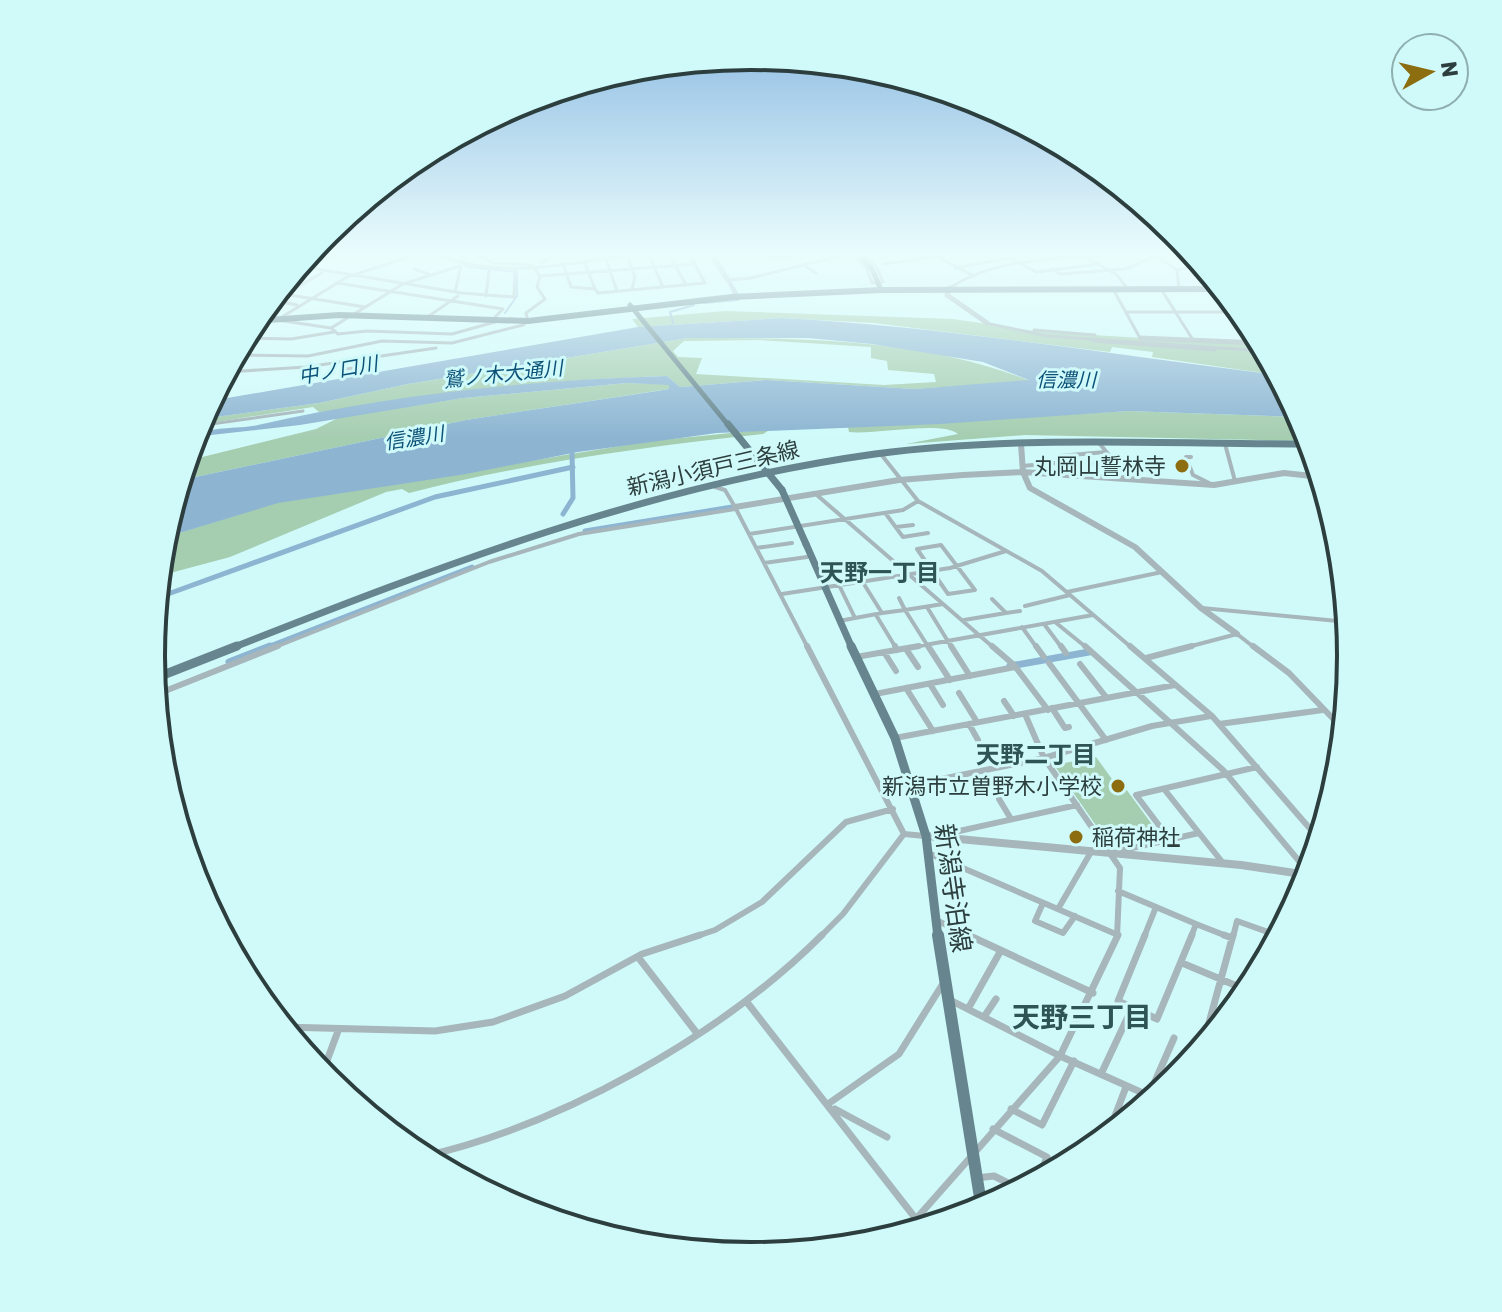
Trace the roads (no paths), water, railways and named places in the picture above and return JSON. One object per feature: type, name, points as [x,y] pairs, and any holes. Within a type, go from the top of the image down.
[{"type":"highway","points":[[272,318],[323,316]]},
{"type":"highway","points":[[398,316],[527,320],[559,316]]},
{"type":"highway","points":[[434,316],[497,319]]},
{"type":"highway","points":[[527,320],[555,316]]},
{"type":"main road","points":[[639,316],[767,471]]},
{"type":"main road","name":"新潟小須戸三条線","points":[[165,674],[431,570],[654,497],[767,471],[880,453],[1021,444],[1297,444]]},
{"type":"main road","name":"新潟寺泊線","points":[[767,471],[782,490],[823,588],[895,738],[929,837],[928,853],[946,998],[979,1195]]},
{"type":"street","points":[[259,338],[279,339],[333,330],[352,316]]},
{"type":"street","points":[[278,318],[333,330],[338,334],[374,328],[387,332],[456,333],[499,316]]},
{"type":"street","points":[[240,371],[362,360],[437,348],[527,320],[526,316]]},
{"type":"street","points":[[978,316],[989,324],[1047,336],[1251,351]]},
{"type":"street","points":[[1128,316],[1140,338]]},
{"type":"street","points":[[1178,316],[1193,340]]},
{"type":"street","points":[[989,324],[1140,338],[1245,342]]},
{"type":"street","points":[[249,355],[308,356],[382,341],[437,348]]},
{"type":"street","points":[[1245,351],[1252,354]]},
{"type":"street","points":[[341,370],[364,366],[362,360]]},
{"type":"street","points":[[214,424],[303,411]]},
{"type":"street","points":[[1021,444],[1022,469],[1036,492],[1135,547],[1201,608],[1289,673],[1333,719]]},
{"type":"street","points":[[1100,444],[1129,480]]},
{"type":"street","points":[[1225,444],[1236,482]]},
{"type":"street","points":[[1059,456],[1106,452]]},
{"type":"street","points":[[880,453],[918,501],[1042,571],[1212,716],[1310,830]]},
{"type":"street","points":[[1191,457],[1186,457],[1190,471],[1213,485]]},
{"type":"street","points":[[1066,466],[1114,462]]},
{"type":"street","points":[[166,691],[489,562],[579,534],[899,480],[1056,463]]},
{"type":"street","points":[[1022,469],[1213,485],[1284,473],[1308,476]]},
{"type":"street","points":[[654,497],[718,486],[725,490],[782,594],[904,834]]},
{"type":"street","points":[[818,496],[1016,667],[1065,728],[1069,727]]},
{"type":"street","points":[[749,534],[886,514],[903,510],[918,501]]},
{"type":"street","points":[[886,514],[903,537],[928,533]]},
{"type":"street","points":[[896,527],[913,525]]},
{"type":"street","points":[[756,548],[792,543]]},
{"type":"street","points":[[975,590],[941,545],[917,549],[948,594],[982,589]]},
{"type":"street","points":[[782,594],[932,571],[1006,551]]},
{"type":"street","points":[[764,563],[807,557]]},
{"type":"street","points":[[963,620],[1006,613],[1069,594],[1163,572]]},
{"type":"street","points":[[862,581],[897,650]]},
{"type":"street","points":[[839,585],[855,618]]},
{"type":"street","points":[[899,598],[950,680]]},
{"type":"street","points":[[992,599],[1006,613]]},
{"type":"street","points":[[839,621],[943,604]]},
{"type":"street","points":[[927,607],[970,676]]},
{"type":"street","points":[[1201,608],[1336,621]]},
{"type":"street","points":[[856,657],[1094,615]]},
{"type":"street","points":[[1055,622],[1143,691],[1225,771],[1273,823],[1300,861]]},
{"type":"street","points":[[1044,624],[1066,653]]},
{"type":"street","points":[[1022,627],[1106,740]]},
{"type":"street","points":[[1145,659],[1237,634]]},
{"type":"street","points":[[906,649],[918,667]]},
{"type":"street","points":[[884,652],[896,671]]},
{"type":"street","points":[[1080,664],[1106,697]]},
{"type":"street","points":[[875,694],[1016,667]]},
{"type":"street","points":[[930,684],[943,705]]},
{"type":"street","points":[[895,738],[1176,685]]},
{"type":"street","points":[[906,688],[933,731]]},
{"type":"street","points":[[959,693],[978,723]]},
{"type":"street","points":[[1004,701],[1014,716]]},
{"type":"street","points":[[1219,724],[1324,710]]},
{"type":"street","points":[[918,1217],[931,1206],[970,1154],[1060,1056],[1093,993],[1118,935],[1120,868],[1044,758],[1025,714]]},
{"type":"street","points":[[912,785],[1044,758],[1173,722],[1212,716]]},
{"type":"street","points":[[969,724],[978,740]]},
{"type":"street","points":[[1164,832],[1136,795],[1216,777],[1225,771],[1258,767]]},
{"type":"street","points":[[1164,789],[1224,864]]},
{"type":"street","points":[[999,799],[1011,819]]},
{"type":"street","points":[[929,837],[1077,805]]},
{"type":"street","points":[[299,1028],[435,1031],[493,1022],[565,996],[638,957],[715,930],[762,902],[846,822],[893,809]]},
{"type":"street","points":[[1122,855],[1123,850],[1199,833]]},
{"type":"street","points":[[904,834],[1295,872]]},
{"type":"street","points":[[441,1153],[470,1146],[554,1114],[648,1063],[746,1001],[792,965],[843,914],[904,834]]},
{"type":"street","points":[[1058,909],[1091,852]]},
{"type":"street","points":[[928,853],[1118,935]]},
{"type":"street","points":[[1118,891],[1232,938]]},
{"type":"street","points":[[1043,903],[1035,921],[1063,933],[1075,916]]},
{"type":"street","points":[[1156,907],[1118,1001],[1157,1019],[1196,924]]},
{"type":"street","points":[[936,920],[1093,993]]},
{"type":"street","points":[[1210,1021],[1237,921],[1268,932]]},
{"type":"street","points":[[968,1009],[1000,952]]},
{"type":"street","points":[[638,957],[696,1032]]},
{"type":"street","points":[[1182,963],[1236,985]]},
{"type":"street","points":[[829,1105],[899,1054],[944,982]]},
{"type":"street","points":[[946,998],[1141,1093]]},
{"type":"street","points":[[984,1017],[996,999]]},
{"type":"street","points":[[746,1001],[915,1218]]},
{"type":"street","points":[[1101,1072],[1132,1008]]},
{"type":"street","points":[[327,1060],[338,1031]]},
{"type":"street","points":[[1159,1075],[1174,1038]]},
{"type":"street","points":[[1011,1109],[1042,1125],[1074,1061]]},
{"type":"street","points":[[1115,1115],[1126,1087]]},
{"type":"street","points":[[829,1105],[887,1137]]},
{"type":"street","points":[[993,1129],[1047,1157],[1045,1162]]},
{"type":"street","points":[[975,1178],[994,1176],[1008,1183]]},
{"type":"water","name":"信濃川","points":[[782,318],[844,322],[1264,373],[1285,416],[1128,411],[939,424],[717,433],[578,452],[466,474],[278,503],[178,533],[193,477],[466,420],[669,389],[669,385],[627,383],[463,398],[300,425],[209,435],[215,429],[258,425],[409,397],[563,381],[667,376],[680,387],[766,380],[915,389],[1029,380],[983,362],[872,344],[808,338],[688,338],[408,384],[319,403],[216,417],[224,399],[638,327]]},
{"type":"waterway","points":[[671,316],[673,323]]},
{"type":"waterway","points":[[572,453],[572,467]]},
{"type":"waterway","points":[[169,594],[435,497],[572,467]]},
{"type":"waterway","points":[[563,514],[573,498],[572,467]]},
{"type":"waterway","points":[[585,531],[732,507]]},
{"type":"waterway","points":[[265,648],[472,567]]},
{"type":"waterway","points":[[229,662],[270,646]]},
{"type":"waterway","points":[[1010,666],[1089,652]]},
{"type":"place","name":"丸岡山誓林寺","points":[[1182,466]]},
{"type":"place","name":"新潟市立曽野木小学校","points":[[1118,786]]},
{"type":"place","name":"稲荷神社","points":[[1076,837]]},
{"type":"district","name":"天野一丁目","points":[[880,573]]},
{"type":"district","name":"天野二丁目","points":[[1036,755]]},
{"type":"district","name":"天野三丁目","points":[[1082,1017]]},
{"type":"water label","name":"中ノ口川","points":[[338,370]]},
{"type":"water label","name":"鷲ノ木大通川","points":[[503,374]]}]
